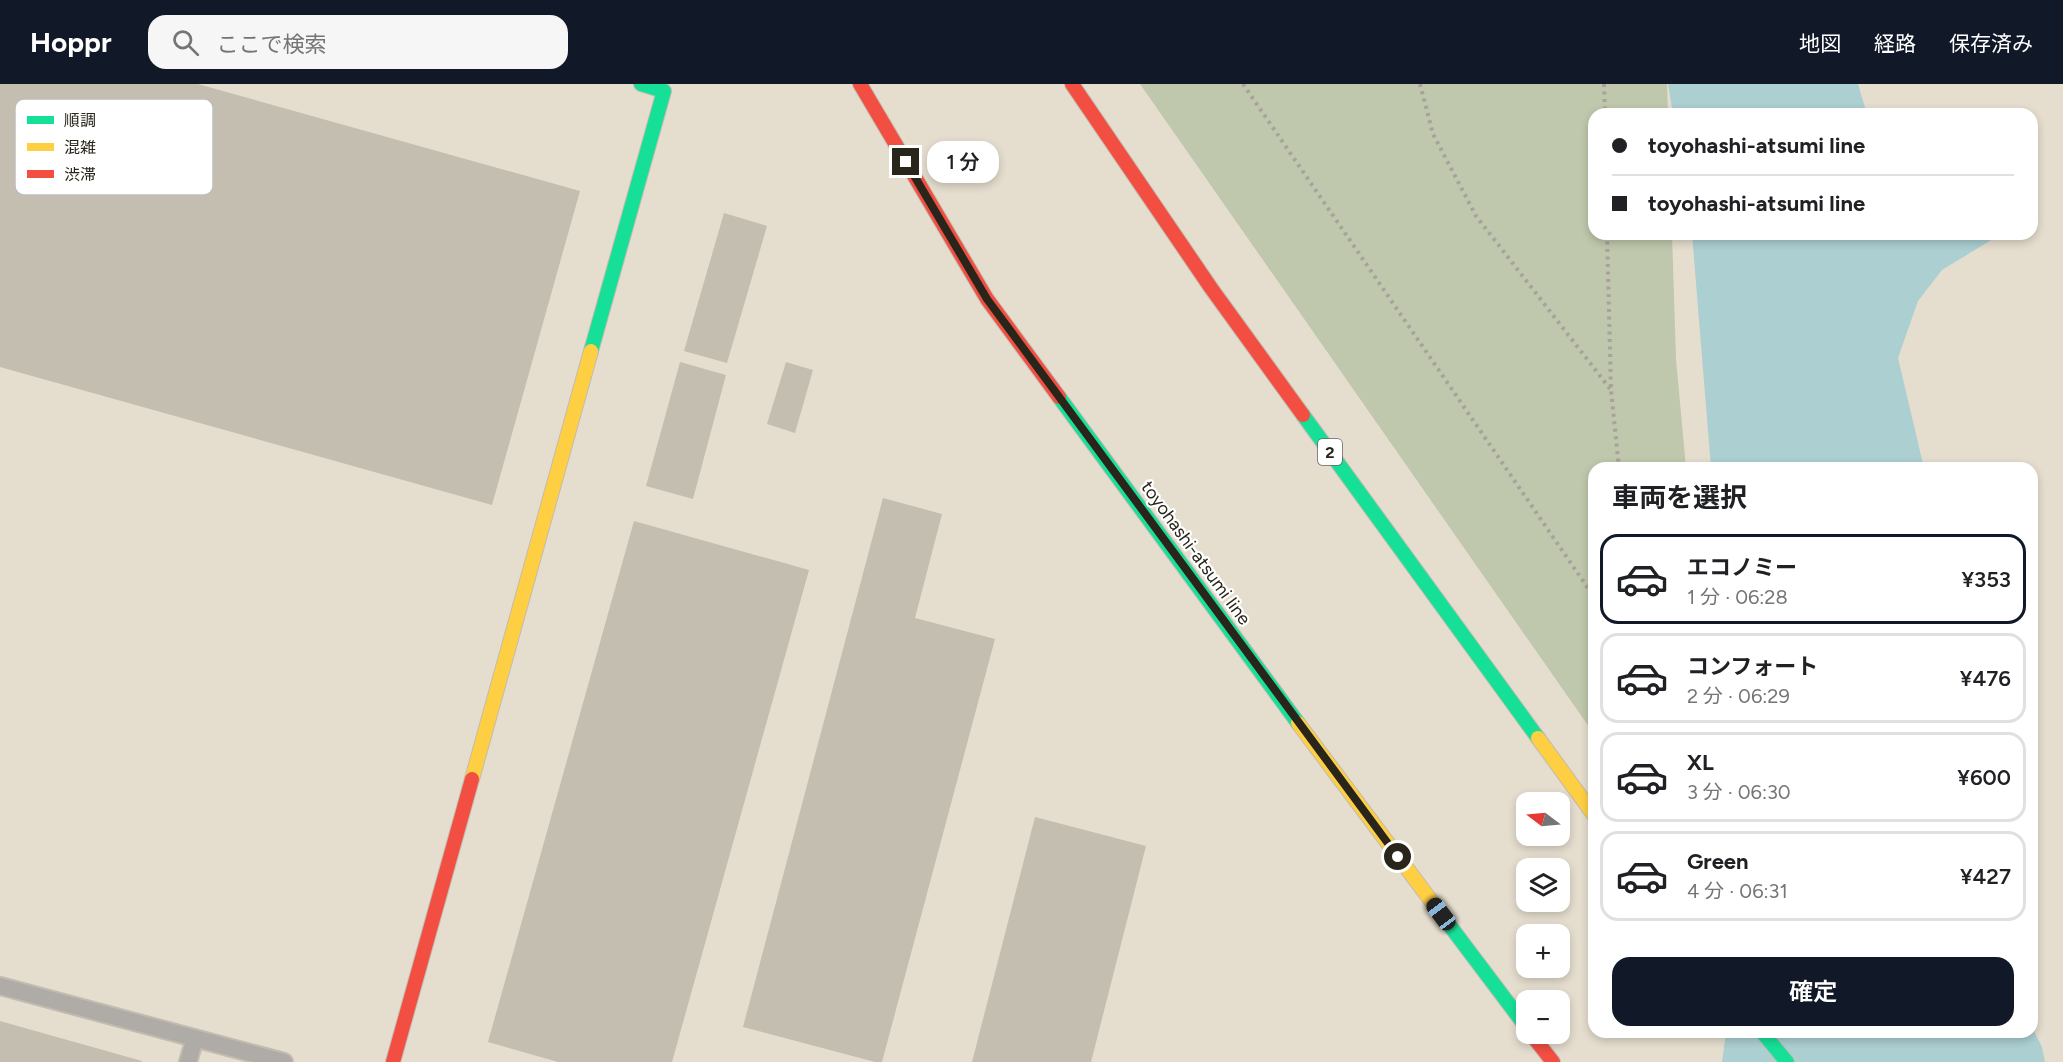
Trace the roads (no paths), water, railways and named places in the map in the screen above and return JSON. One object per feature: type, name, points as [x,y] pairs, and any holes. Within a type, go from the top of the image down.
[{"type":"main road","points":[[393,1062],[664,91],[641,84]]},
{"type":"main road","name":"toyohashi-atsumi line","points":[[860,84],[987,299],[1354,800],[1516,1014]]},
{"type":"main road","name":"2","points":[[1072,84],[1211,288],[1588,807]]},
{"type":"main road","points":[[1767,1038],[1787,1062]]},
{"type":"main road","points":[[1539,1044],[1553,1062]]},
{"type":"lane","points":[[0,986],[284,1062]]},
{"type":"lane","points":[[188,1062],[195,1038]]},
{"type":"water","points":[[1668,84],[1858,84],[1865,108],[1672,108]]},
{"type":"water","points":[[1692,240],[1991,240],[1942,270],[1918,301],[1898,358],[1923,462],[1711,462]]},
{"type":"water","points":[[1725,1038],[2038,1038],[2045,1062],[1722,1062]]}]
